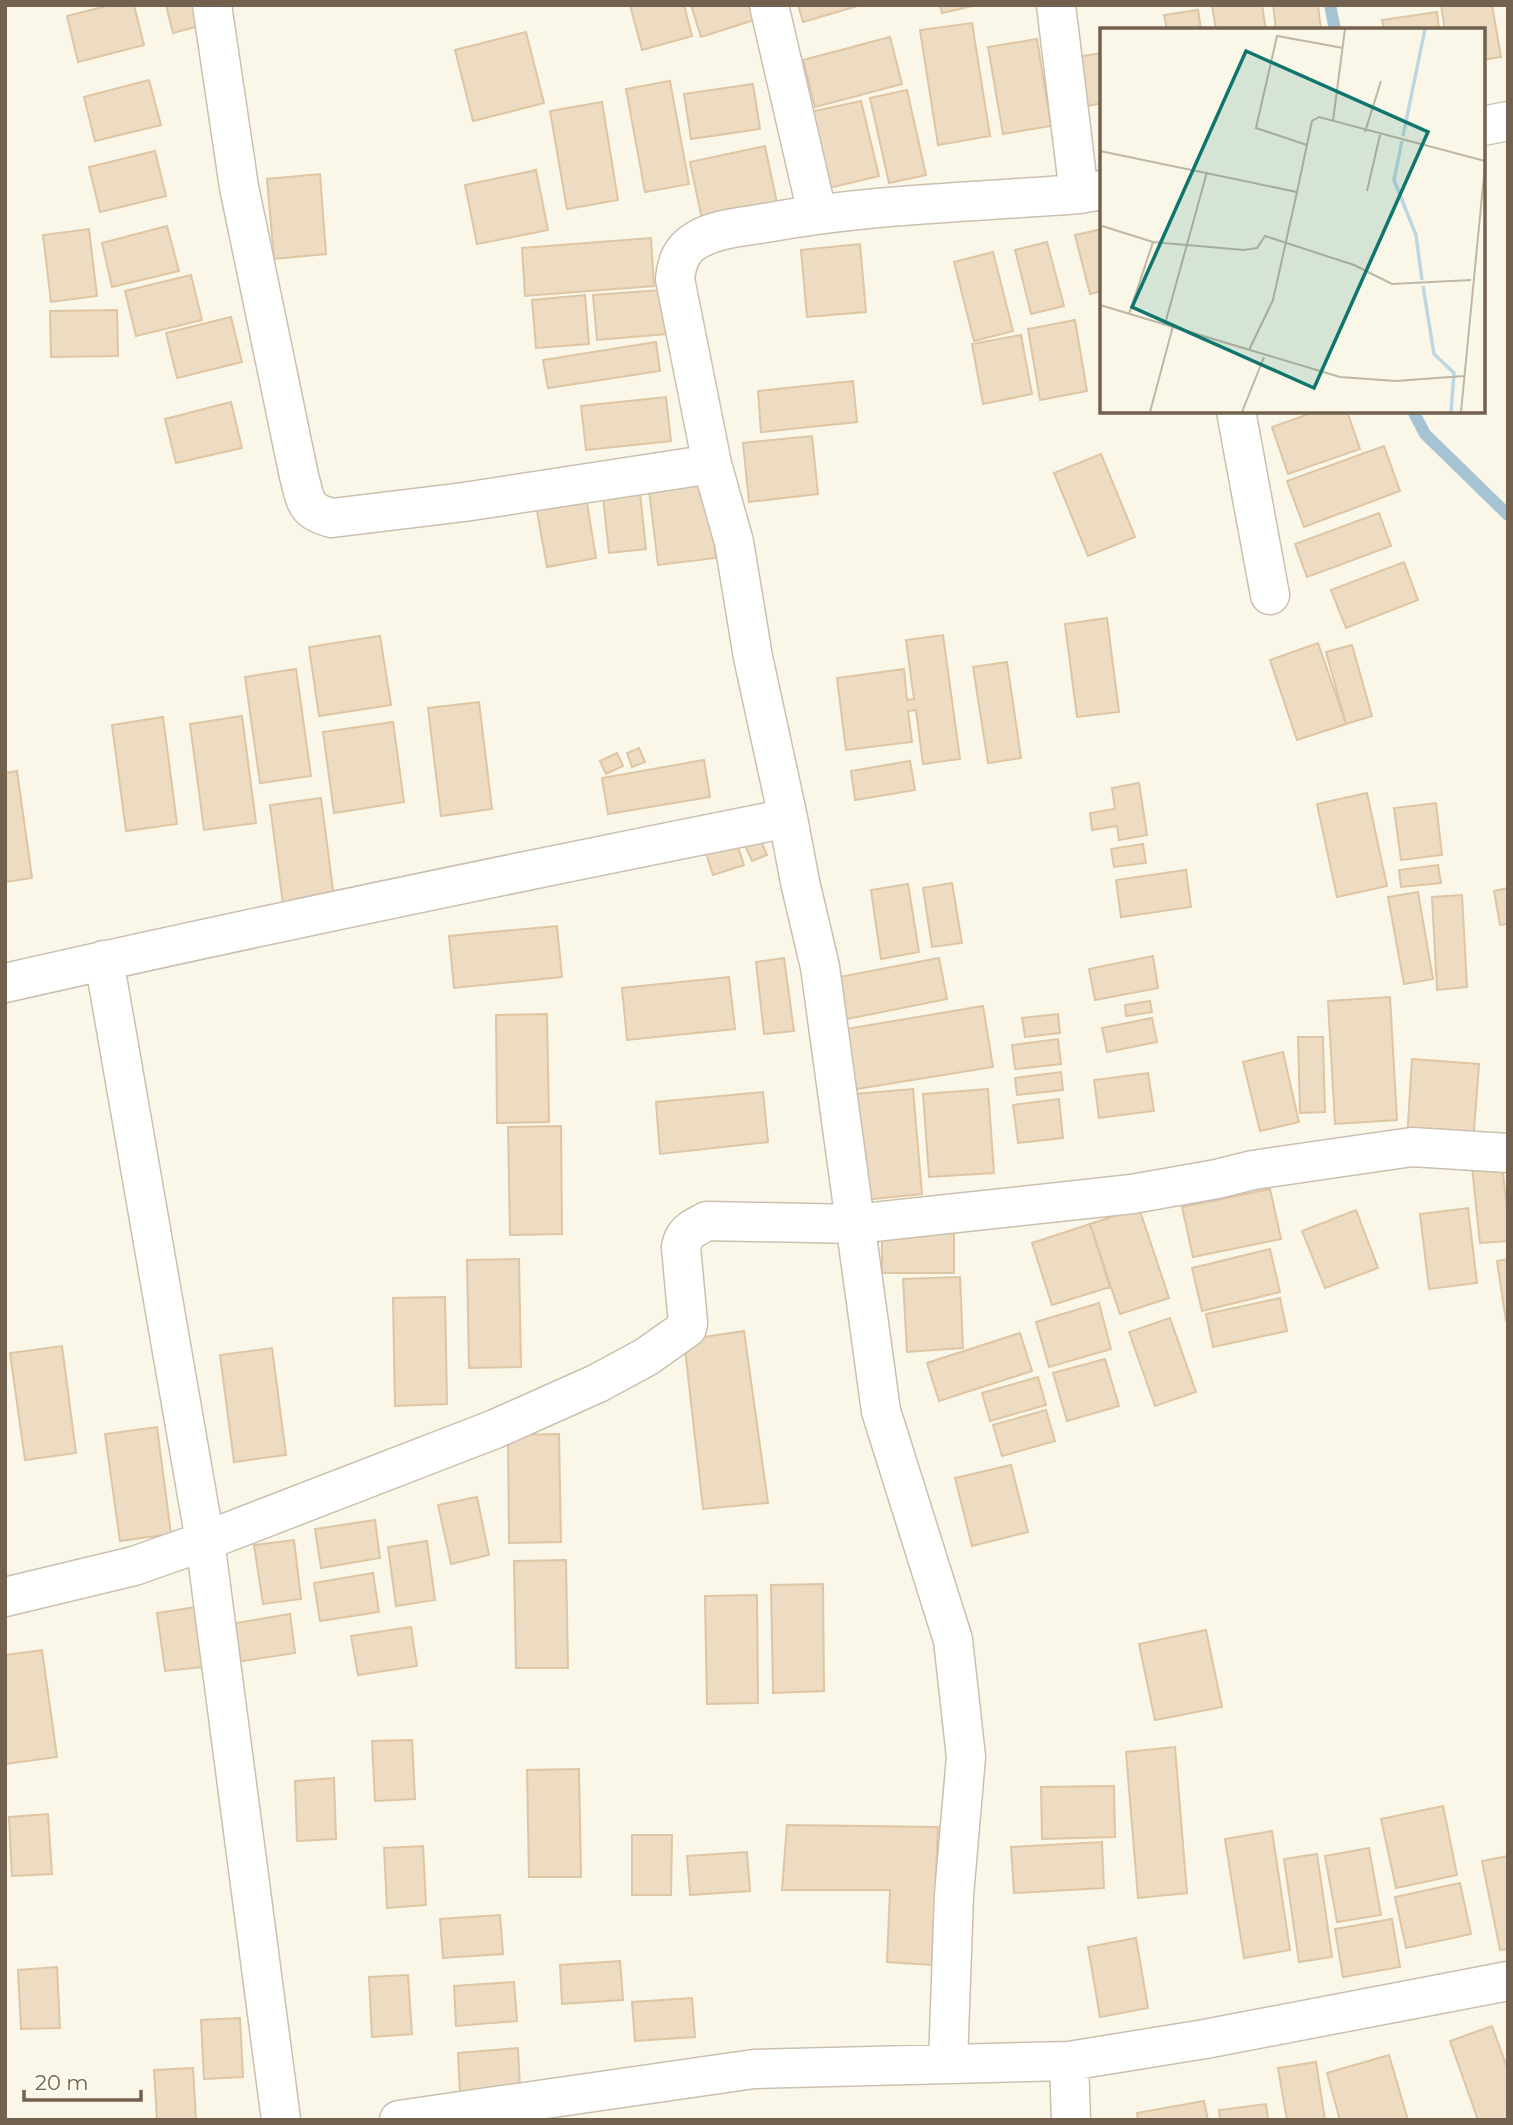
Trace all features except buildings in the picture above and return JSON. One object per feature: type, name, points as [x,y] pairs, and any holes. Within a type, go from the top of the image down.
[{"type":"street","points":[[212,5],[242,200],[299,476],[307,503],[316,514],[332,518],[450,504],[712,464]]},
{"type":"street","points":[[769,5],[817,213]]},
{"type":"street","points":[[948,2063],[954,1895],[966,1757],[953,1640],[881,1411],[820,967],[754,657],[734,542],[712,464],[675,279],[677,262],[685,249],[714,232],[817,213],[1090,192],[1056,5]]},
{"type":"street","points":[[1485,126],[1508,121]]},
{"type":"street","points":[[1237,413],[1270,595]]},
{"type":"street","points":[[5,983],[552,865],[789,818]]},
{"type":"street","points":[[104,960],[205,1541],[281,2120]]},
{"type":"street","points":[[5,1597],[134,1566],[205,1541],[495,1429],[598,1383],[646,1357],[687,1328],[681,1247],[688,1230],[707,1221],[855,1224],[1132,1195],[1253,1170],[1412,1147],[1508,1153]]},
{"type":"street","points":[[399,2120],[754,2069],[1069,2061],[1205,2039],[1508,1981]]},
{"type":"street","points":[[1069,2061],[1071,2120]]},
{"type":"waterway","points":[[1330,5],[1335,28]]},
{"type":"waterway","points":[[1414,413],[1425,434],[1508,515]]}]
